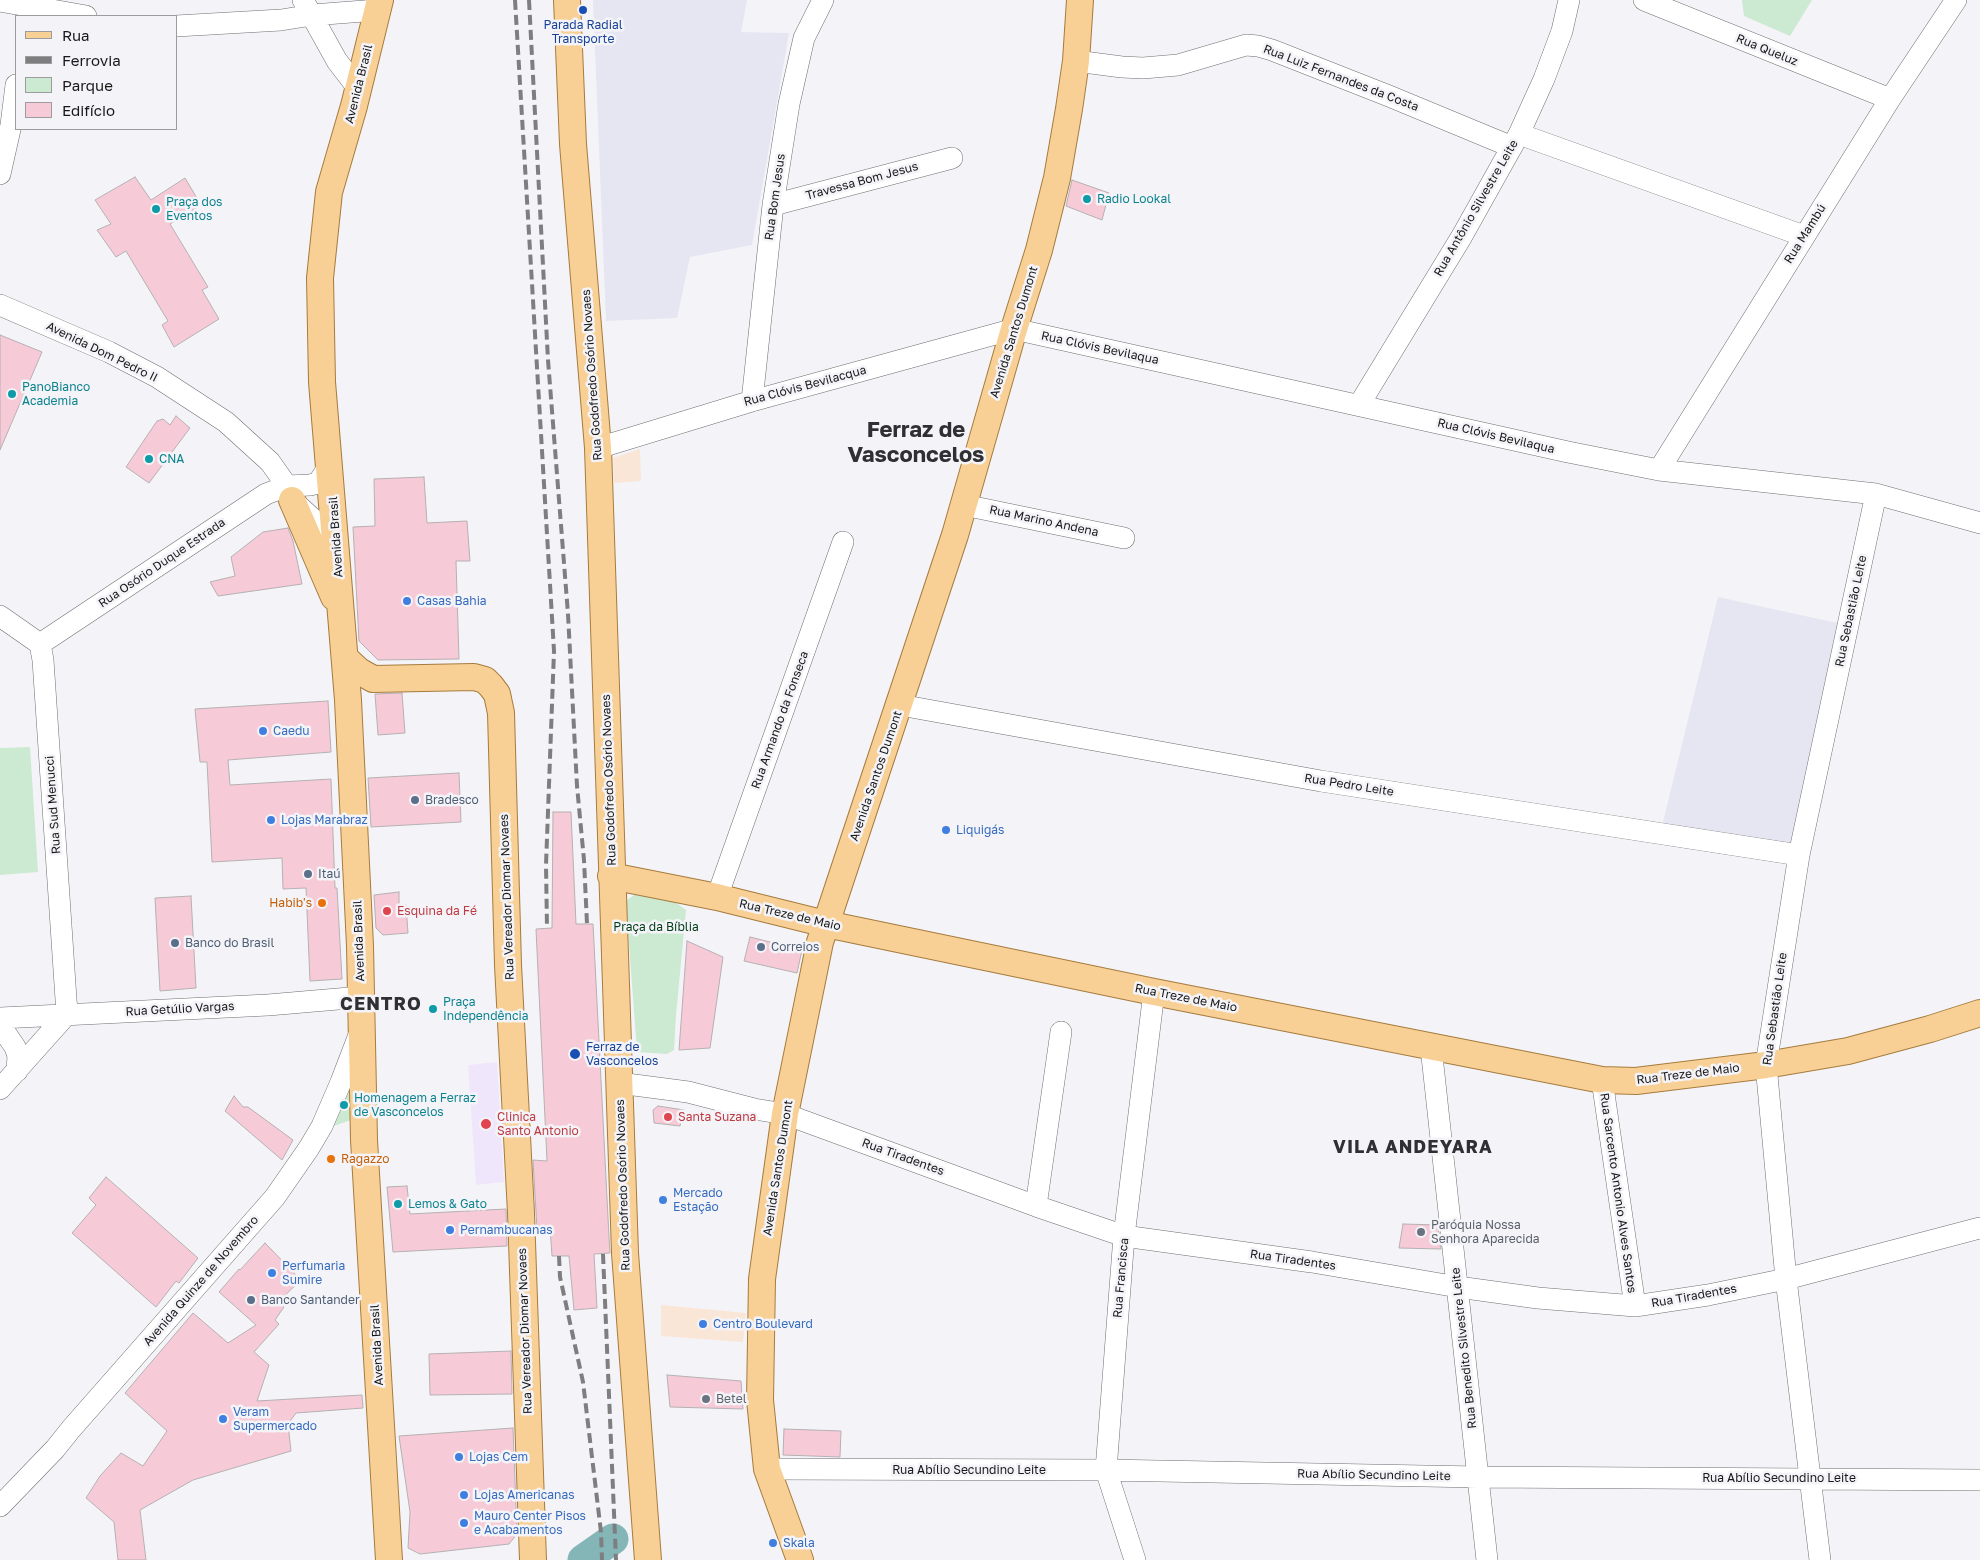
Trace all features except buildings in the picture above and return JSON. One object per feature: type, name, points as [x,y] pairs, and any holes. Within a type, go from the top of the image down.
[{"type":"main road","name":"Rua Godofredo Osório Novaes","points":[[567,0],[573,144],[598,448],[625,1253],[648,1560]]},
{"type":"main road","name":"Avenida Santos Dumont","points":[[800,1560],[767,1470],[760,1400],[762,1279],[785,1114],[820,942],[900,705],[964,504],[1014,329],[1039,250],[1057,178],[1076,61],[1080,0]]},
{"type":"main road","name":"Avenida Brasil","points":[[379,5],[337,167],[343,212],[334,305],[322,382],[348,700],[360,946],[364,1140],[392,1557]]},
{"type":"main road","points":[[289,493],[341,617]]},
{"type":"main road","points":[[345,658],[359,671],[373,679],[348,700]]},
{"type":"main road","name":"Rua Vereador Diomar Novaes","points":[[373,679],[474,676],[485,680],[497,694],[501,713],[508,964],[521,1214],[533,1560]]},
{"type":"main road","name":"Rua Treze de Maio","points":[[612,876],[717,897],[826,924],[1154,992],[1602,1080],[1636,1082],[1766,1065],[1848,1051],[1930,1029],[1980,1013]]},
{"type":"street","name":"Rua Bom Jesus","points":[[752,401],[773,205],[789,104],[804,38],[823,0]]},
{"type":"street","name":"Rua Antônio Silvestre Leite","points":[[1359,405],[1462,236],[1515,141],[1547,71],[1562,32],[1569,0]]},
{"type":"street","name":"Rua Queluz","points":[[1644,0],[1890,99]]},
{"type":"street","name":"Rua Mambú","points":[[1658,470],[1890,99],[1956,0]]},
{"type":"street","points":[[0,1],[25,11],[74,15]]},
{"type":"street","points":[[178,26],[281,20],[308,7],[379,5]]},
{"type":"street","points":[[308,7],[337,61],[357,87]]},
{"type":"street","name":"Rua Luiz Fernandes da Costa","points":[[1076,61],[1143,68],[1178,65],[1246,45],[1258,46],[1515,141],[1804,236]]},
{"type":"street","points":[[0,174],[11,125],[15,93]]},
{"type":"street","name":"Travessa Bom Jesus","points":[[773,205],[952,158]]},
{"type":"street","name":"Avenida Dom Pedro II","points":[[0,305],[109,352],[157,377],[226,422],[270,462],[289,493],[336,541]]},
{"type":"street","name":"Rua Clóvis Bevilacqua","points":[[598,448],[752,401],[1014,329]]},
{"type":"street","name":"Rua Clóvis Bevilaqua","points":[[1014,329],[1568,452],[1658,470],[1876,494],[1980,523]]},
{"type":"street","points":[[289,493],[318,483],[330,464]]},
{"type":"street","name":"Rua Osório Duque Estrada","points":[[40,644],[266,494],[289,493]]},
{"type":"street","name":"Rua Sebastião Leite","points":[[1820,1560],[1786,1279],[1766,1065],[1799,856],[1876,494]]},
{"type":"street","name":"Rua Marino Andena","points":[[964,504],[1124,538]]},
{"type":"street","name":"Rua Armando da Fonseca","points":[[717,897],[843,542]]},
{"type":"street","points":[[0,616],[40,644]]},
{"type":"street","name":"Rua Sud Menucci","points":[[40,644],[45,683],[67,1014]]},
{"type":"street","name":"Rua Pedro Leite","points":[[900,705],[1321,781],[1799,856]]},
{"type":"street","name":"Rua Francisca","points":[[1135,1560],[1106,1470],[1124,1236],[1154,992]]},
{"type":"street","name":"Rua Getúlio Vargas","points":[[0,1018],[268,1005],[361,997]]},
{"type":"street","points":[[0,1089],[67,1014]]},
{"type":"street","points":[[0,1025],[15,1047],[18,1056],[16,1071]]},
{"type":"street","name":"Avenida Quinze de Novembro","points":[[0,1506],[55,1449],[70,1429],[275,1197],[322,1126],[362,1029]]},
{"type":"street","points":[[1036,1206],[1061,1032]]},
{"type":"street","name":"Rua Benedito Silvestre Leite","points":[[1431,1047],[1487,1560]]},
{"type":"street","name":"Rua Sarcento Antonio Alves Santos","points":[[1602,1080],[1635,1306]]},
{"type":"street","name":"Rua Tiradentes","points":[[619,1083],[688,1092],[754,1109],[785,1114],[1036,1206],[1124,1236],[1312,1262],[1458,1287],[1538,1298],[1635,1306],[1708,1295],[1786,1279],[1980,1228]]},
{"type":"street","name":"Rua Abílio Secundino Leite","points":[[767,1470],[1106,1470],[1478,1477],[1980,1480]]},
{"type":"shaded area","points":[[593,0],[747,0],[741,32],[789,33],[752,245],[690,257],[677,318],[606,321]]},
{"type":"shaded area","points":[[640,449],[641,481],[614,483],[613,458]]},
{"type":"shaded area","points":[[1718,597],[1842,624],[1791,848],[1662,826]]},
{"type":"shaded area","name":"Clinica Santo Antonio","points":[[497,1062],[504,1182],[476,1185],[468,1065]]},
{"type":"shaded area","name":"Centro Boulevard","points":[[661,1305],[746,1313],[743,1342],[661,1336]]},
{"type":"green space","points":[[1742,0],[1812,0],[1790,36],[1744,16]]},
{"type":"green space","points":[[30,747],[38,872],[0,875],[0,748]]},
{"type":"green space","name":"Praça da Bíblia","points":[[637,893],[675,902],[686,910],[674,1050],[667,1054],[637,1052],[627,900]]},
{"type":"green space","points":[[352,1078],[354,1119],[331,1127]]},
{"type":"waterway","points":[[583,1560],[613,1539]]},
{"type":"railway","points":[[515,0],[554,651],[546,865],[547,928]]},
{"type":"railway","points":[[529,0],[548,360],[568,614],[577,786],[584,860],[587,924]]},
{"type":"railway","points":[[603,1254],[616,1560]]},
{"type":"railway","points":[[559,1256],[560,1277],[583,1382],[601,1532],[602,1560]]},
{"type":"place","name":"Parada Radial Transporte","points":[[583,10]]},
{"type":"place","name":"Radio Lookal","points":[[1087,199]]},
{"type":"place","name":"Praça dos Eventos","points":[[156,209]]},
{"type":"place","name":"PanoBianco Academia","points":[[12,394]]},
{"type":"place","name":"CNA","points":[[149,459]]},
{"type":"place","name":"Casas Bahia","points":[[407,601]]},
{"type":"place","name":"Caedu","points":[[263,731]]},
{"type":"place","name":"Bradesco","points":[[415,800]]},
{"type":"place","name":"Lojas Marabraz","points":[[271,820]]},
{"type":"place","name":"Liquigás","points":[[946,830]]},
{"type":"place","name":"Itaú","points":[[308,874]]},
{"type":"place","name":"Habib's","points":[[322,903]]},
{"type":"place","name":"Esquina da Fé","points":[[387,911]]},
{"type":"place","name":"Banco do Brasil","points":[[175,943]]},
{"type":"place","name":"Correios","points":[[761,947]]},
{"type":"place","name":"Praça Independência","points":[[433,1009]]},
{"type":"place","name":"Ferraz de Vasconcelos","points":[[575,1054]]},
{"type":"place","name":"Homenagem a Ferraz de Vasconcelos","points":[[344,1105]]},
{"type":"place","name":"Santa Suzana","points":[[668,1117]]},
{"type":"place","name":"Clinica Santo Antonio","points":[[486,1124]]},
{"type":"place","name":"Ragazzo","points":[[331,1159]]},
{"type":"place","name":"Mercado Estação","points":[[663,1200]]},
{"type":"place","name":"Lemos & Gato","points":[[398,1204]]},
{"type":"place","name":"Pernambucanas","points":[[450,1230]]},
{"type":"place","name":"Paróquia Nossa Senhora Aparecida","points":[[1421,1232]]},
{"type":"place","name":"Perfumaria Sumire","points":[[272,1273]]},
{"type":"place","name":"Banco Santander","points":[[251,1300]]},
{"type":"place","name":"Centro Boulevard","points":[[703,1324]]},
{"type":"place","name":"Betel","points":[[706,1399]]},
{"type":"place","name":"Veram Supermercado","points":[[223,1419]]},
{"type":"place","name":"Lojas Cem","points":[[459,1457]]},
{"type":"place","name":"Lojas Americanas","points":[[464,1495]]},
{"type":"place","name":"Mauro Center Pisos e Acabamentos","points":[[464,1523]]},
{"type":"place","name":"Skala","points":[[773,1543]]},
{"type":"district","name":"Ferraz de Vasconcelos","points":[[916,442]]},
{"type":"district","name":"CENTRO","points":[[381,1004]]},
{"type":"district","name":"VILA ANDEYARA","points":[[1413,1147]]}]
